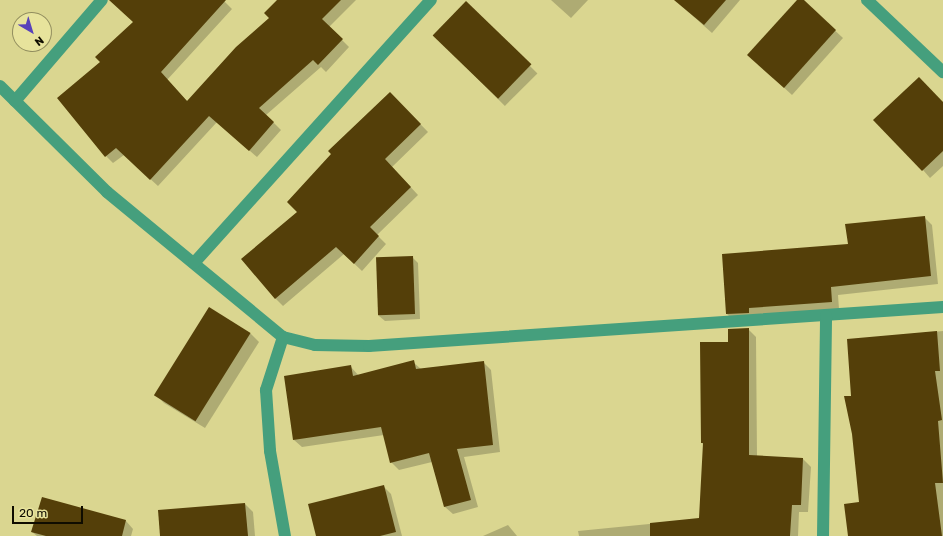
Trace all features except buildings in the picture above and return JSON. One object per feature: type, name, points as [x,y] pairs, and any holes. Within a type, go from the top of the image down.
[{"type":"street","points":[[15,101],[102,0]]},
{"type":"street","points":[[194,263],[431,0]]},
{"type":"street","points":[[867,0],[943,72]]},
{"type":"street","points":[[0,86],[107,192],[283,337],[315,345],[369,346],[622,327],[826,316],[943,307]]},
{"type":"street","points":[[823,536],[826,316]]},
{"type":"street","points":[[283,337],[266,390],[270,451],[285,536]]}]
